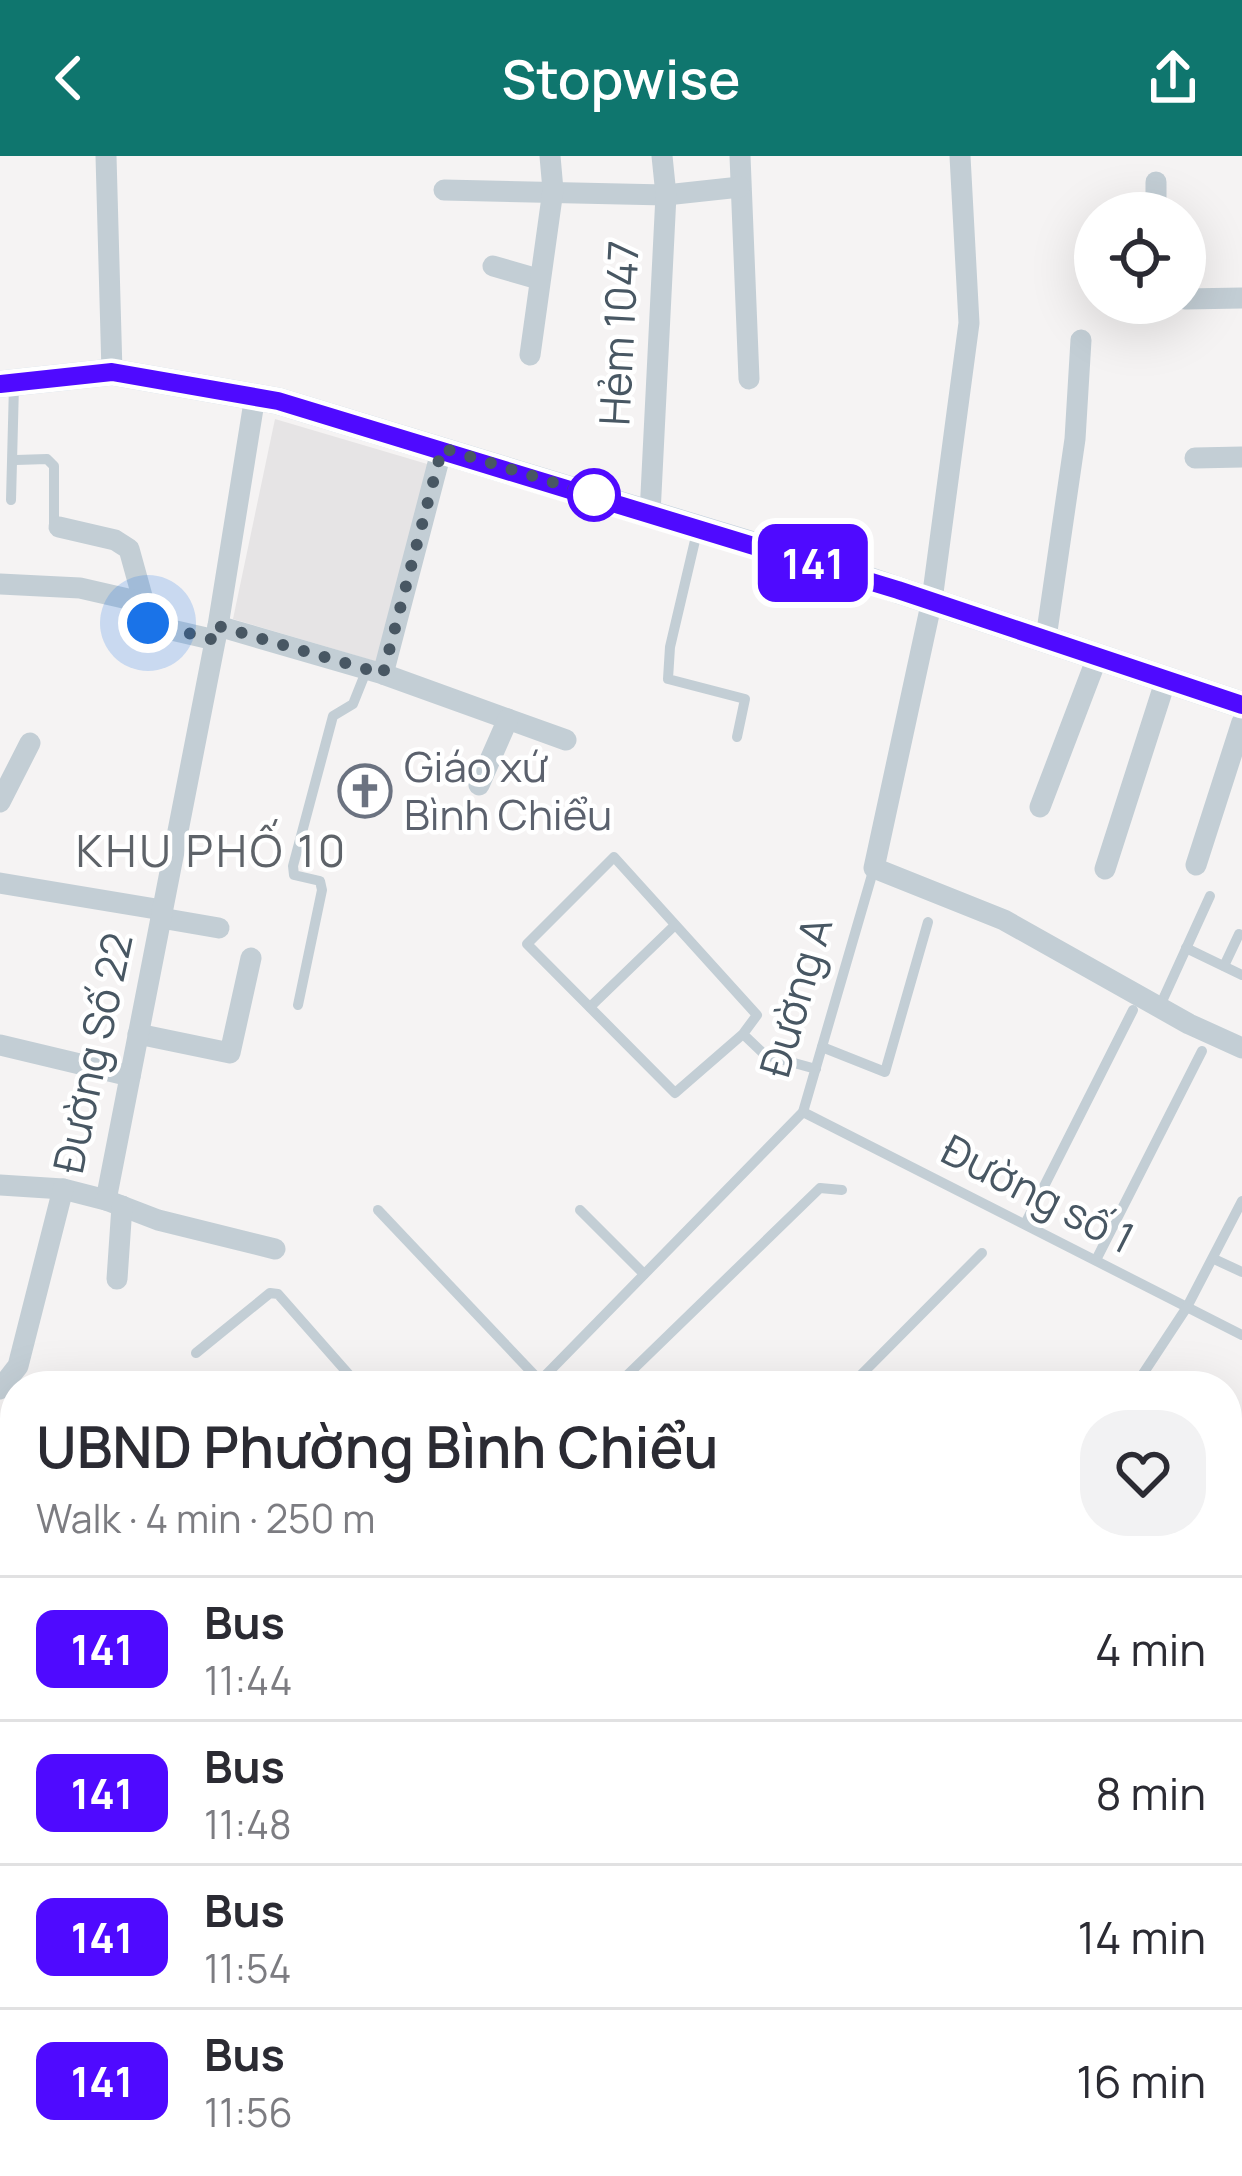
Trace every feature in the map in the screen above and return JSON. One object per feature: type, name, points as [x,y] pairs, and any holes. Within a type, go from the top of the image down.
[{"type":"main road","points":[[7,383],[112,372],[255,397],[442,448],[932,600],[1242,705]]},
{"type":"street","points":[[106,156],[112,372]]},
{"type":"street","points":[[530,355],[553,190],[550,156]]},
{"type":"street","name":"Hẻm 1047","points":[[650,514],[666,195],[662,156]]},
{"type":"street","points":[[740,156],[749,379]]},
{"type":"street","name":"Đường A","points":[[874,868],[932,600],[969,323],[960,156]]},
{"type":"street","points":[[1156,182],[1156,192]]},
{"type":"street","points":[[444,190],[666,195],[740,187]]},
{"type":"street","points":[[493,266],[538,279]]},
{"type":"street","points":[[1206,299],[1242,298]]},
{"type":"street","points":[[1046,638],[1081,340]]},
{"type":"street","name":"Đường Số 22","points":[[0,1185],[63,1189],[114,1203],[130,1076],[216,633],[255,397]]},
{"type":"street","points":[[375,671],[442,448]]},
{"type":"street","points":[[1195,458],[1242,457]]},
{"type":"street","points":[[59,527],[125,545],[150,625],[216,633],[375,671],[566,740]]},
{"type":"street","points":[[0,584],[80,588],[141,602]]},
{"type":"street","points":[[1040,807],[1098,656]]},
{"type":"street","points":[[1106,869],[1166,679]]},
{"type":"street","points":[[479,784],[508,719]]},
{"type":"street","points":[[1196,865],[1242,722]]},
{"type":"street","points":[[0,802],[30,742]]},
{"type":"street","points":[[874,868],[1004,920],[1159,1008],[1242,1048]]},
{"type":"street","points":[[0,883],[219,928]]},
{"type":"street","points":[[138,1034],[231,1053],[251,958]]},
{"type":"street","points":[[0,1046],[130,1076]]},
{"type":"street","points":[[14,1371],[63,1189]]},
{"type":"street","points":[[117,1279],[114,1203],[275,1249]]},
{"type":"lane","points":[[7,383],[16,460],[11,500]]},
{"type":"lane","points":[[16,460],[47,459],[54,466],[54,523],[59,527]]},
{"type":"lane","points":[[698,529],[670,647],[668,679],[746,699],[737,737]]},
{"type":"lane","points":[[298,1005],[322,890],[320,880],[294,875],[293,866],[333,716],[352,704],[375,671]]},
{"type":"lane","points":[[614,857],[757,1015],[743,1034],[675,1093],[590,1007],[527,944],[614,857]]},
{"type":"lane","name":"Đường A","points":[[549,1371],[803,1112],[874,868]]},
{"type":"lane","points":[[1159,1008],[1210,896]]},
{"type":"lane","points":[[822,1046],[885,1072],[928,922]]},
{"type":"lane","points":[[590,1007],[674,926]]},
{"type":"lane","points":[[1224,966],[1239,934]]},
{"type":"lane","points":[[1186,948],[1242,975]]},
{"type":"lane","points":[[1025,1224],[1133,1010]]},
{"type":"lane","points":[[743,1034],[764,1055],[816,1070]]},
{"type":"lane","points":[[1096,1260],[1202,1052]]},
{"type":"lane","name":"Đường số 1","points":[[803,1112],[1242,1335]]},
{"type":"lane","points":[[631,1371],[820,1188],[842,1190]]},
{"type":"lane","points":[[1145,1371],[1187,1307],[1242,1201]]},
{"type":"lane","points":[[378,1210],[526,1371]]},
{"type":"lane","points":[[580,1210],[644,1274]]},
{"type":"lane","points":[[865,1371],[982,1253]]},
{"type":"lane","points":[[1214,1259],[1242,1272]]},
{"type":"lane","points":[[196,1353],[270,1293],[278,1294],[346,1371]]},
{"type":"shaded area","points":[[275,419],[434,466],[378,662],[233,619]]},
{"type":"bus line","name":"141","points":[[0,384],[112,372],[278,401],[553,481],[1242,705]]},
{"type":"place","name":"Giáo xứ Bình Chiểu","points":[[365,791]]},
{"type":"district","name":"KHU PHỐ 10","points":[[212,851]]},
{"type":"route","points":[[148,623],[215,640],[218,626],[383,674],[442,448],[594,495]]}]
